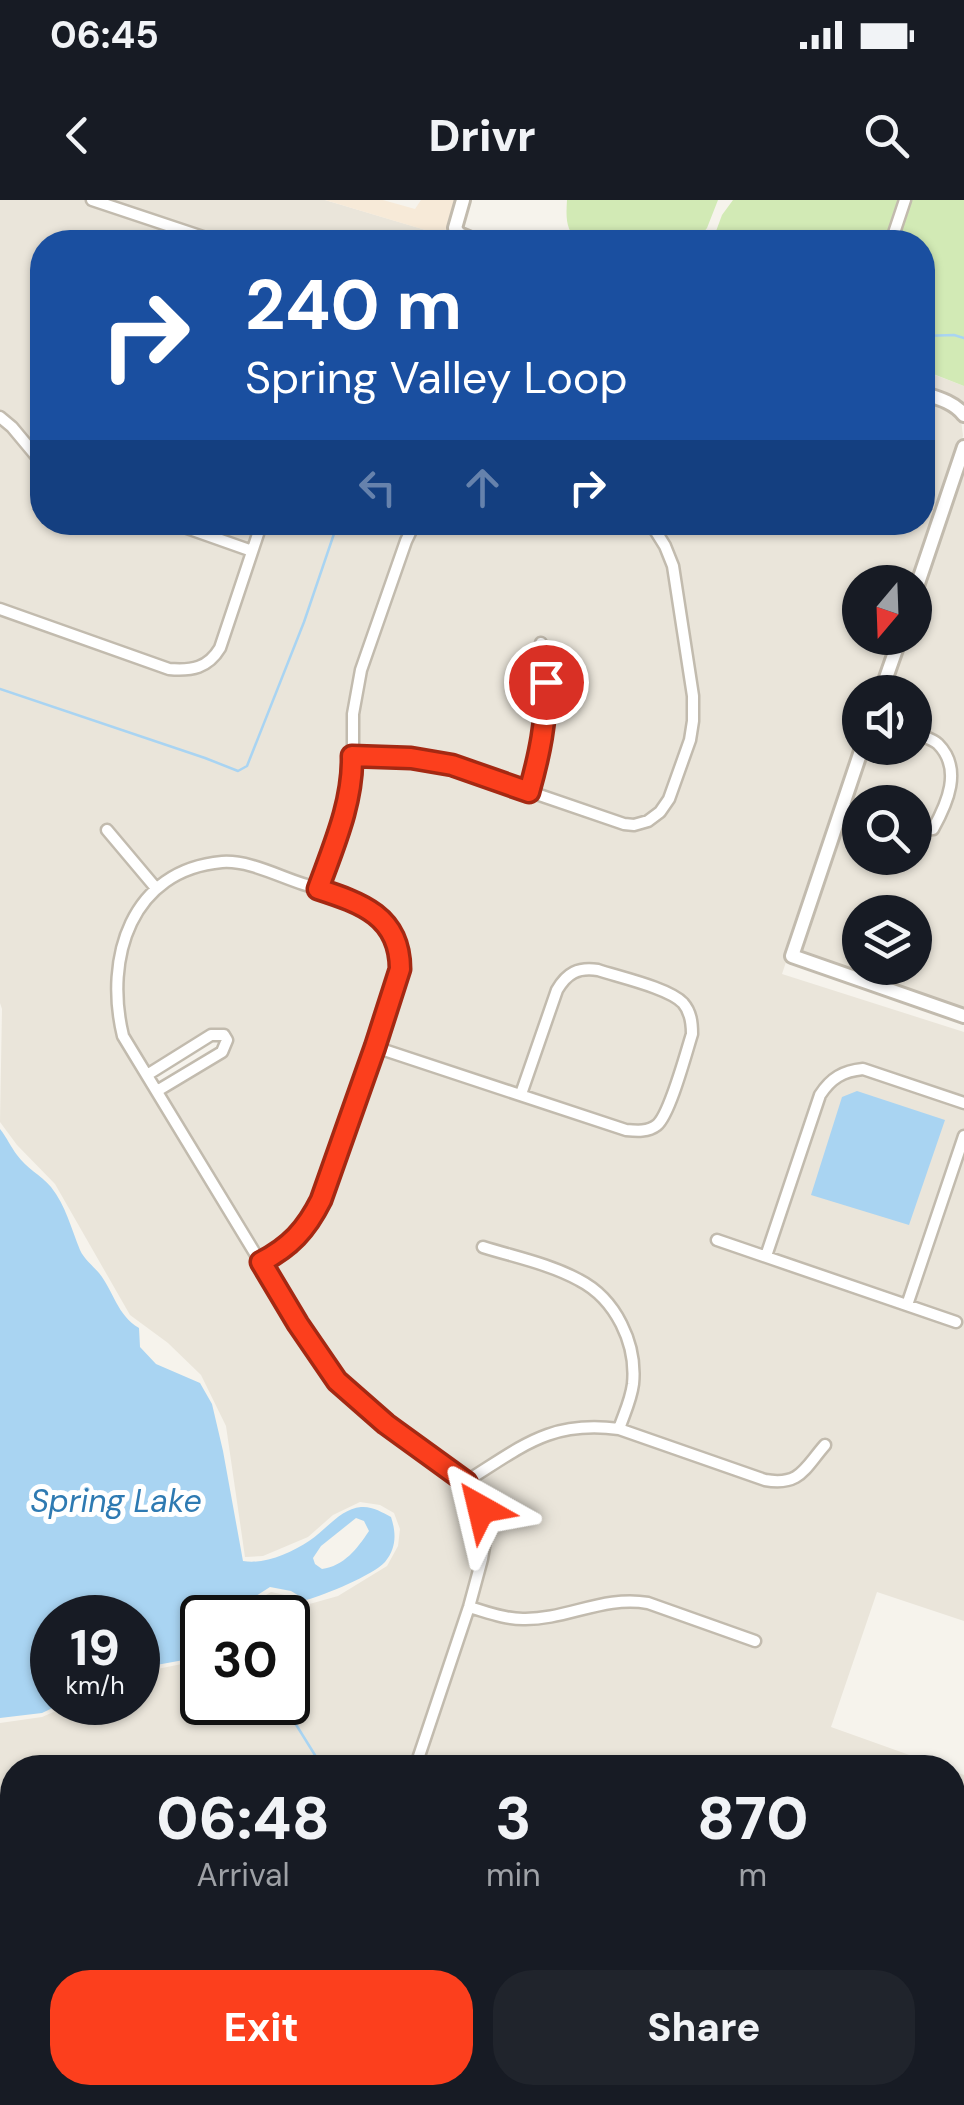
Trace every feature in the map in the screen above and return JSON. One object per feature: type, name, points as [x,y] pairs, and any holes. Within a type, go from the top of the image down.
[{"type":"street","points":[[92,200],[182,230]]},
{"type":"street","points":[[456,230],[464,200]]},
{"type":"street","points":[[895,230],[905,200]]},
{"type":"street","points":[[935,397],[964,415]]},
{"type":"street","points":[[0,417],[30,450]]},
{"type":"street","points":[[935,533],[964,447]]},
{"type":"street","points":[[208,535],[252,550]]},
{"type":"street","points":[[0,609],[169,669],[200,667],[213,659],[220,648],[257,535]]},
{"type":"street","points":[[318,889],[350,794],[353,714],[361,670],[409,535]]},
{"type":"street","points":[[352,756],[411,758],[452,765],[624,824],[648,821],[669,799],[690,740],[693,696],[673,566],[658,535]]},
{"type":"street","points":[[924,565],[934,535]]},
{"type":"street","points":[[529,792],[542,748],[546,716],[541,643]]},
{"type":"street","points":[[932,741],[948,763],[952,785],[947,804],[932,829]]},
{"type":"street","points":[[842,807],[792,956],[964,1016]]},
{"type":"street","points":[[107,830],[155,887]]},
{"type":"street","points":[[261,1262],[296,1240],[321,1200],[375,1047],[400,969],[400,956],[387,926],[373,911],[250,866],[225,862],[172,875],[155,887],[138,908],[122,950],[119,1019],[123,1036],[298,1324],[337,1381],[386,1424],[466,1482],[481,1509],[482,1560],[419,1755]]},
{"type":"street","points":[[375,1047],[626,1130],[642,1131],[657,1125],[666,1112],[692,1034],[689,1011],[671,994],[598,970],[574,971],[557,990],[520,1094]]},
{"type":"street","points":[[147,1075],[211,1035],[224,1035],[227,1040],[222,1052],[157,1092]]},
{"type":"street","points":[[766,1256],[820,1095],[828,1082],[848,1071],[863,1070],[964,1103]]},
{"type":"street","points":[[907,1305],[964,1136]]},
{"type":"street","points":[[717,1240],[956,1322]]},
{"type":"street","points":[[483,1247],[582,1281],[612,1310],[629,1341],[633,1362],[630,1398],[619,1429]]},
{"type":"street","points":[[466,1482],[535,1438],[572,1427],[619,1429],[778,1482],[789,1482],[798,1476],[825,1444]]},
{"type":"street","points":[[469,1607],[525,1619],[631,1600],[755,1641]]},
{"type":"shaded area","points":[[0,200],[325,200],[426,230],[30,230],[30,535],[406,535],[348,714],[345,794],[316,882],[226,856],[193,862],[156,880],[108,823],[100,830],[148,887],[134,906],[117,949],[113,996],[119,1039],[333,1385],[461,1485],[477,1511],[480,1541],[464,1606],[414,1755],[0,1755],[0,1723],[30,1719],[30,1725],[160,1725],[160,1668],[180,1664],[180,1725],[310,1725],[310,1604],[338,1596],[387,1566],[398,1546],[400,1529],[394,1513],[380,1505],[360,1502],[333,1515],[308,1537],[263,1556],[245,1557],[226,1426],[201,1375],[168,1343],[130,1315],[55,1184],[0,1122]]},
{"type":"shaded area","points":[[325,200],[383,200],[415,209],[421,200],[458,200],[449,230],[425,230]]},
{"type":"shaded area","points":[[935,375],[964,386],[964,407],[935,394]]},
{"type":"shaded area","points":[[935,403],[961,420],[963,436],[935,518]]},
{"type":"shaded area","points":[[964,463],[964,1010],[892,985],[932,985],[932,895],[842,895],[842,967],[798,952],[842,823],[842,875],[932,875],[932,834],[951,807],[956,786],[953,760],[939,738],[932,735],[932,675],[892,675],[899,655],[932,655],[929,565]]},
{"type":"shaded area","points":[[415,535],[652,535],[669,568],[688,697],[685,739],[665,796],[646,816],[626,819],[535,788],[547,749],[551,716],[545,637],[535,639],[541,716],[526,785],[453,760],[357,750],[358,714],[366,672]]},
{"type":"shaded area","points":[[663,535],[929,535],[919,565],[842,565],[842,655],[889,655],[882,675],[842,675],[842,765],[852,765],[782,974],[964,1032],[964,1621],[877,1592],[831,1727],[909,1755],[424,1755],[472,1613],[501,1623],[526,1625],[630,1605],[757,1648],[761,1638],[632,1595],[526,1614],[475,1603],[490,1541],[486,1507],[473,1483],[537,1443],[572,1432],[617,1434],[777,1488],[801,1481],[831,1444],[824,1437],[795,1472],[779,1477],[625,1425],[635,1398],[637,1361],[633,1338],[616,1306],[584,1276],[481,1240],[478,1251],[560,1277],[594,1297],[624,1343],[628,1363],[626,1396],[616,1423],[594,1420],[549,1428],[466,1475],[341,1377],[268,1264],[298,1244],[315,1223],[378,1053],[624,1136],[642,1137],[659,1130],[669,1116],[696,1036],[693,1007],[674,989],[585,963],[562,973],[553,988],[518,1088],[382,1043],[404,969],[400,939],[391,921],[375,906],[325,885],[350,814],[357,761],[450,770],[635,830],[651,826],[663,815],[698,720],[698,695],[678,564]]},
{"type":"shaded area","points":[[932,747],[944,765],[946,785],[932,820],[932,785],[855,785],[862,765],[932,765]]},
{"type":"shaded area","points":[[225,867],[349,905],[370,916],[383,929],[395,958],[392,980],[316,1198],[293,1235],[263,1255],[164,1093],[224,1057],[231,1046],[229,1032],[211,1029],[149,1068],[128,1033],[124,1017],[122,994],[127,950],[142,911],[158,891],[174,880]]},
{"type":"shaded area","points":[[586,974],[669,999],[684,1014],[687,1034],[661,1110],[654,1121],[642,1126],[627,1125],[527,1091],[562,992],[576,976]]},
{"type":"green space","points":[[567,200],[718,200],[705,230],[570,230]]},
{"type":"green space","points":[[733,200],[900,200],[890,230],[716,230]]},
{"type":"green space","points":[[910,200],[964,200],[964,386],[935,375],[935,230],[900,230]]},
{"type":"water","points":[[857,1091],[945,1120],[909,1225],[811,1195],[842,1097]]},
{"type":"water","name":"Spring Lake","points":[[0,1129],[21,1160],[56,1194],[82,1253],[126,1317],[139,1328],[140,1347],[156,1364],[200,1383],[212,1404],[243,1561],[268,1560],[286,1554],[346,1512],[361,1507],[391,1517],[394,1534],[392,1551],[385,1562],[370,1573],[310,1599],[310,1595],[270,1587],[258,1595],[180,1595],[180,1661],[160,1664],[160,1595],[30,1595],[30,1714],[0,1718]],"holes":[[[356,1518],[364,1521],[369,1531],[349,1556],[337,1564],[322,1569],[315,1564],[313,1558],[321,1546]]]},
{"type":"waterway","points":[[935,336],[964,338]]},
{"type":"waterway","points":[[0,689],[238,771],[247,766],[334,535]]},
{"type":"waterway","points":[[296,1725],[315,1755]]},
{"type":"route","points":[[481,1509],[466,1482],[386,1424],[337,1381],[261,1262],[296,1240],[321,1200],[400,969],[395,942],[373,911],[318,889],[344,818],[353,778],[352,756],[411,758],[452,765],[529,792],[542,748],[546,682]]}]
